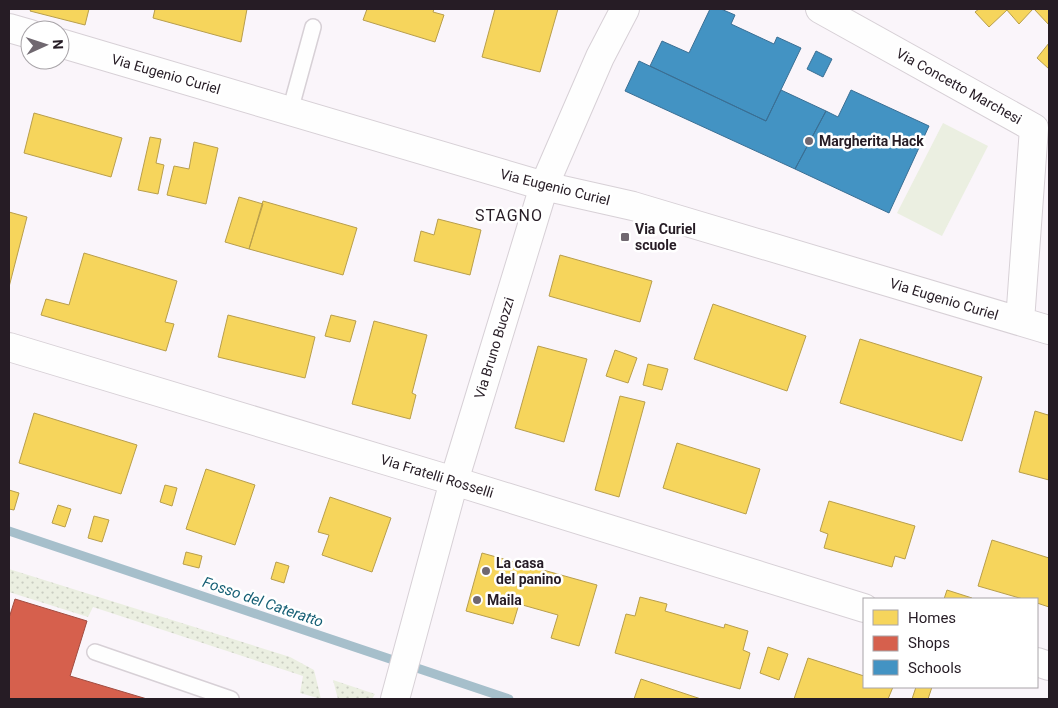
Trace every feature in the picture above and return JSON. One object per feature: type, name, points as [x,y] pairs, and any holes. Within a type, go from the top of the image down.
[{"type":"street","name":"Via Bruno Buozzi","points":[[397,691],[454,481],[544,186],[600,57],[625,9]]},
{"type":"street","name":"Via Concetto Marchesi","points":[[820,9],[1034,128],[1020,321]]},
{"type":"street","name":"Via Eugenio Curiel","points":[[70,46],[544,186],[633,206],[1049,330]]},
{"type":"street","name":"Via Fratelli Rosselli","points":[[9,348],[454,481],[863,608]]},
{"type":"lane","points":[[290,111],[313,27]]},
{"type":"lane","points":[[95,652],[231,699]]},
{"type":"shaded area","points":[[943,123],[988,146],[942,236],[897,213]]},
{"type":"shaded area","points":[[9,569],[290,657],[314,670],[321,699],[300,693],[303,676],[93,607],[88,617],[9,592]]},
{"type":"shaded area","points":[[333,680],[375,694],[372,699],[338,699]]},
{"type":"building: Homes","points":[[31,9],[89,9],[85,25],[30,11]]},
{"type":"building: Homes","points":[[155,9],[247,9],[241,42],[153,18]]},
{"type":"building: Homes","points":[[367,9],[434,9],[433,12],[444,15],[435,42],[363,20]]},
{"type":"building: Homes","points":[[495,9],[558,9],[540,72],[482,57]]},
{"type":"building: Homes","points":[[979,9],[1007,10],[989,27],[975,12]]},
{"type":"building: Homes","points":[[1006,9],[1033,9],[1019,24]]},
{"type":"building: Homes","points":[[1034,9],[1049,9],[1049,25]]},
{"type":"building: Homes","points":[[1049,43],[1049,69],[1037,58]]},
{"type":"building: Homes","points":[[34,113],[122,138],[111,177],[24,153]]},
{"type":"building: Homes","points":[[150,137],[161,139],[156,163],[164,165],[158,194],[138,190]]},
{"type":"building: Homes","points":[[194,142],[218,148],[206,204],[167,195],[174,166],[189,169]]},
{"type":"building: Homes","points":[[239,197],[263,204],[249,249],[225,242]]},
{"type":"building: Homes","points":[[263,201],[357,228],[343,275],[249,249]]},
{"type":"building: Homes","points":[[9,212],[27,217],[9,287]]},
{"type":"building: Homes","points":[[438,219],[481,230],[470,275],[414,261],[421,231],[434,235]]},
{"type":"building: Homes","points":[[84,253],[177,281],[165,322],[174,324],[166,351],[41,315],[46,299],[69,305]]},
{"type":"building: Homes","points":[[560,255],[652,281],[640,322],[549,296]]},
{"type":"building: Homes","points":[[713,304],[806,336],[787,391],[694,359]]},
{"type":"building: Homes","points":[[228,315],[315,337],[305,378],[218,357]]},
{"type":"building: Homes","points":[[331,315],[356,321],[350,342],[325,336]]},
{"type":"building: Homes","points":[[374,321],[427,335],[412,393],[416,395],[410,419],[352,404]]},
{"type":"building: Homes","points":[[860,339],[982,377],[962,441],[840,403]]},
{"type":"building: Homes","points":[[538,346],[587,359],[564,442],[515,428]]},
{"type":"building: Homes","points":[[615,350],[637,358],[628,383],[606,376]]},
{"type":"building: Homes","points":[[648,364],[668,369],[662,390],[643,385]]},
{"type":"building: Homes","points":[[620,396],[645,402],[619,497],[595,490]]},
{"type":"building: Homes","points":[[1035,411],[1048,415],[1049,412],[1049,480],[1019,472]]},
{"type":"building: Homes","points":[[34,413],[137,445],[121,494],[19,463]]},
{"type":"building: Homes","points":[[677,443],[760,469],[746,514],[663,488]]},
{"type":"building: Homes","points":[[206,469],[255,485],[235,545],[186,529]]},
{"type":"building: Homes","points":[[165,485],[177,488],[172,506],[160,502]]},
{"type":"building: Homes","points":[[9,490],[19,493],[14,510],[9,509]]},
{"type":"building: Homes","points":[[330,497],[391,518],[372,572],[322,555],[329,535],[318,532]]},
{"type":"building: Homes","points":[[829,501],[915,526],[905,559],[895,556],[892,567],[824,548],[828,534],[820,531]]},
{"type":"building: Homes","points":[[58,505],[71,509],[65,527],[52,523]]},
{"type":"building: Homes","points":[[94,516],[109,520],[102,542],[88,538]]},
{"type":"building: Homes","points":[[992,540],[1049,558],[1049,607],[1038,603],[1038,598],[1020,598],[978,586]]},
{"type":"building: Homes","points":[[186,552],[202,556],[199,568],[183,564]]},
{"type":"building: Homes","points":[[482,553],[597,585],[579,646],[551,638],[558,615],[519,604],[513,624],[466,611]]},
{"type":"building: Homes","points":[[276,562],[289,566],[284,583],[271,579]]},
{"type":"building: Homes","points":[[947,590],[972,598],[944,598]]},
{"type":"building: Homes","points":[[640,597],[667,604],[665,611],[724,628],[725,624],[748,631],[743,650],[750,653],[740,689],[615,653],[626,614],[635,616]]},
{"type":"building: Homes","points":[[768,647],[788,654],[779,680],[760,673]]},
{"type":"building: Homes","points":[[808,658],[863,676],[863,688],[893,688],[888,699],[794,699]]},
{"type":"building: Homes","points":[[641,679],[701,699],[634,699]]},
{"type":"building: Homes","points":[[916,688],[932,688],[928,699],[912,699]]},
{"type":"building: Shops","points":[[15,599],[87,621],[70,676],[147,699],[9,699],[9,618]]},
{"type":"building: Schools","points":[[710,9],[721,9],[735,15],[731,24],[774,44],[777,37],[801,48],[766,121],[650,66],[662,41],[689,53]]},
{"type":"building: Schools","points":[[816,51],[832,59],[823,77],[807,69]]},
{"type":"building: Schools","points":[[639,61],[766,121],[781,90],[826,111],[795,169],[625,91]]},
{"type":"building: Schools","points":[[851,90],[929,126],[889,213],[795,169],[826,111],[838,117]]},
{"type":"waterway","name":"Fosso del Cateratto","points":[[9,531],[509,699]]},
{"type":"place","name":"Margherita Hack","points":[[809,141]]},
{"type":"place","name":"Via Curiel scuole","points":[[625,237]]},
{"type":"place","name":"La casa del panino","points":[[486,571]]},
{"type":"place","name":"Maila","points":[[477,600]]},
{"type":"district","name":"STAGNO","points":[[509,215]]}]
